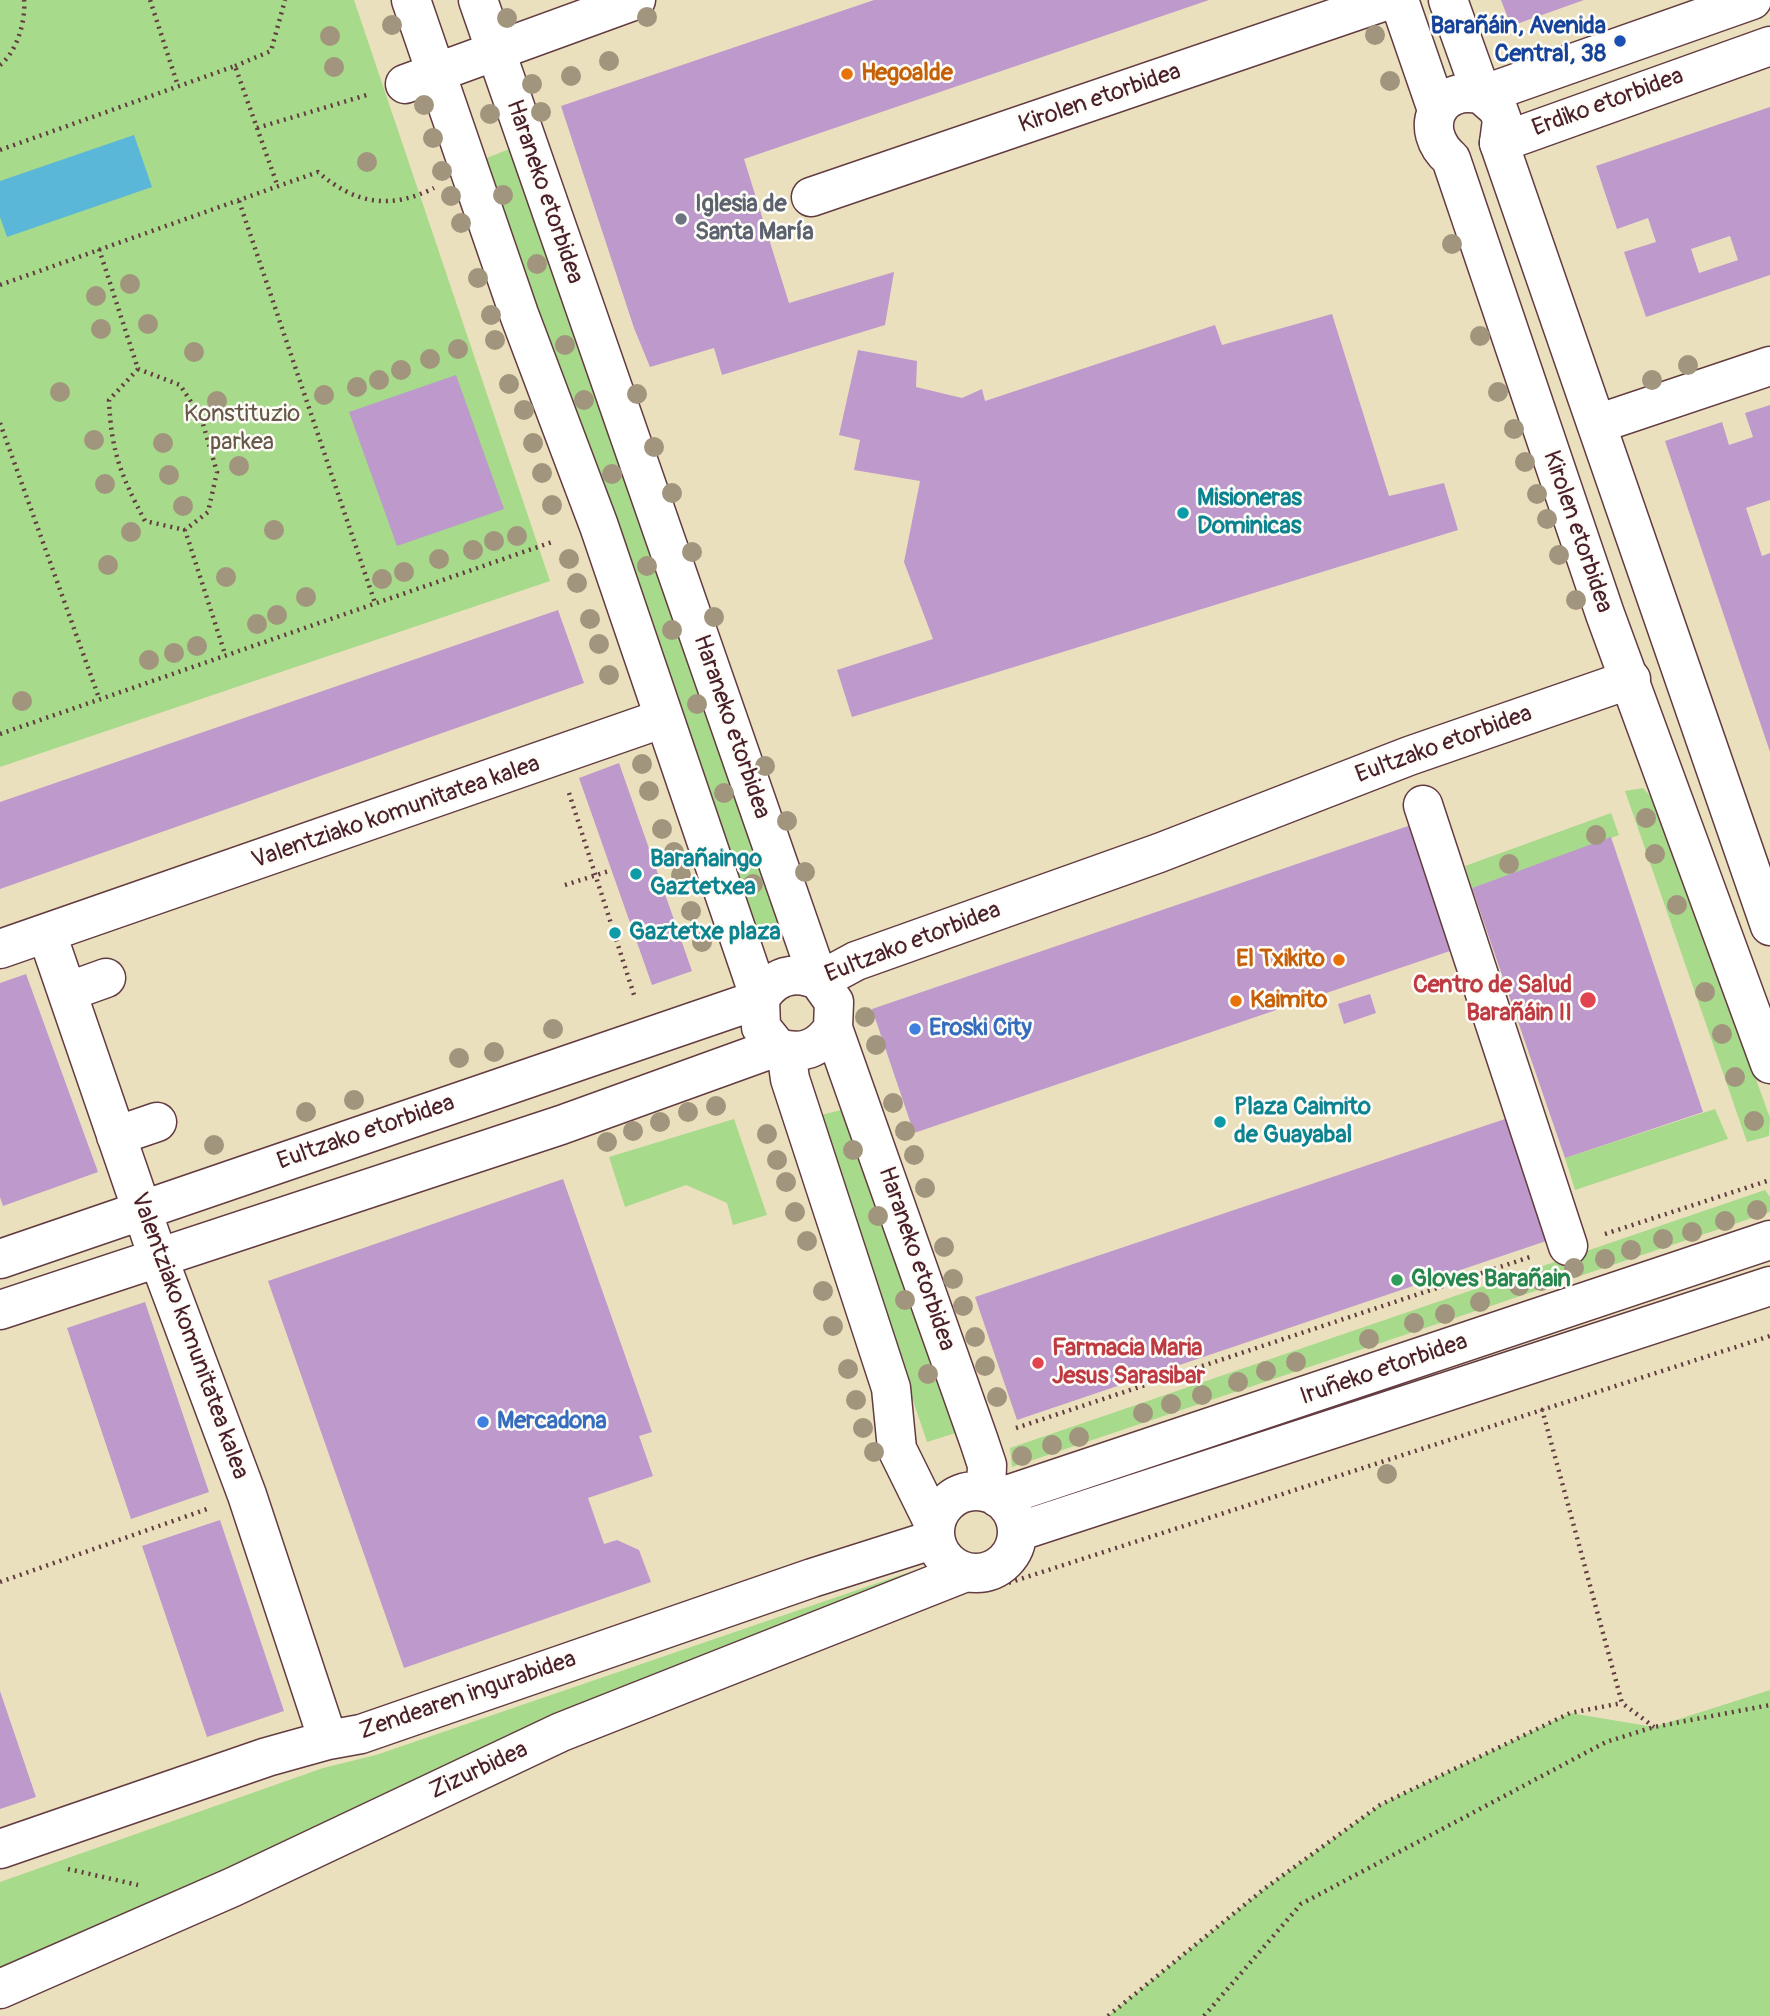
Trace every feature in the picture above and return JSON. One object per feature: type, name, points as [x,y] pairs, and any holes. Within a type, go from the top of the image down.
[{"type":"street","points":[[411,0],[420,78],[664,718],[761,999],[761,1027],[782,1048],[891,1388],[897,1450],[948,1563],[955,1576],[986,1572],[999,1567],[1015,1546],[1017,1532],[1015,1519],[992,1495],[972,1491],[959,1495],[939,1513],[935,1533]]},
{"type":"street","name":"Haraneko etorbidea","points":[[478,0],[819,981],[834,1002],[833,1028],[979,1441],[987,1465],[992,1495]]},
{"type":"street","points":[[420,78],[636,0]]},
{"type":"street","name":"Kirolen etorbidea","points":[[811,197],[1388,0]]},
{"type":"street","name":"Kirolen etorbidea","points":[[1399,0],[1437,110],[1433,129],[1435,139],[1451,159],[1601,601],[1770,1064]]},
{"type":"street","points":[[1448,0],[1482,95],[1497,109],[1502,120],[1499,142],[1770,926]]},
{"type":"street","name":"Erdiko etorbidea","points":[[1437,110],[1453,95],[1482,95],[1752,0]]},
{"type":"street","name":"Erdiko etorbidea","points":[[1451,159],[1464,162],[1483,159],[1499,142],[1770,46]]},
{"type":"street","points":[[1597,424],[1770,366]]},
{"type":"street","name":"Eultzako etorbidea","points":[[0,1259],[761,999],[766,989],[785,976],[808,976],[819,981],[856,961],[1159,853],[1409,757],[1631,679]]},
{"type":"street","name":"Valentziako komunitatea kalea","points":[[0,949],[664,718]]},
{"type":"street","points":[[1423,805],[1568,1246]]},
{"type":"street","name":"Valentziako komunitatea kalea","points":[[47,934],[158,1257],[247,1495],[328,1740]]},
{"type":"street","points":[[67,992],[106,978]]},
{"type":"street","points":[[0,1310],[571,1121],[782,1048],[805,1051],[816,1046],[833,1028]]},
{"type":"street","points":[[116,1136],[157,1122]]},
{"type":"street","name":"Iruñeko etorbidea","points":[[992,1495],[1770,1240]]},
{"type":"street","name":"Iruñeko etorbidea","points":[[1017,1532],[1770,1286]]},
{"type":"street","name":"Zendearen ingurabidea","points":[[0,1849],[328,1740],[361,1734],[935,1533]]},
{"type":"street","name":"Zizurbidea","points":[[0,1989],[194,1903],[561,1732],[955,1576]]},
{"type":"path","points":[[0,65],[8,59],[25,16],[24,0]]},
{"type":"path","points":[[150,0],[178,86]]},
{"type":"path","points":[[0,150],[271,51],[285,0]]},
{"type":"path","points":[[235,66],[278,187]]},
{"type":"path","points":[[257,128],[420,78]]},
{"type":"path","points":[[0,285],[318,173],[338,190],[364,200],[395,202],[439,185]]},
{"type":"path","points":[[239,201],[375,603]]},
{"type":"path","points":[[100,249],[138,369]]},
{"type":"path","points":[[138,369],[180,385],[201,417],[217,472],[208,512],[185,530]]},
{"type":"path","points":[[138,369],[109,400],[110,432],[121,475],[145,521],[185,530]]},
{"type":"path","points":[[0,423],[99,698]]},
{"type":"path","points":[[185,530],[225,654]]},
{"type":"path","points":[[0,734],[555,541]]},
{"type":"path","points":[[565,782],[635,998]]},
{"type":"path","points":[[565,885],[609,871]]},
{"type":"path","points":[[1016,1428],[1770,1180]]},
{"type":"path","points":[[955,1576],[962,1588],[992,1588],[1770,1336]]},
{"type":"path","points":[[1542,1409],[1622,1703],[1654,1727]]},
{"type":"path","points":[[0,1582],[221,1504]]},
{"type":"path","points":[[1108,2016],[1264,1889],[1380,1805],[1570,1713],[1622,1703]]},
{"type":"path","points":[[1204,2016],[1301,1904],[1605,1742],[1654,1727],[1770,1705]]},
{"type":"path","points":[[61,1867],[119,1878],[194,1903]]},
{"type":"green space","name":"Konstituzio parkea","points":[[0,0],[354,0],[550,581],[0,767]]},
{"type":"green space","points":[[512,148],[783,922],[754,931],[484,159]]},
{"type":"green space","points":[[1643,788],[1656,802],[1770,1118],[1769,1136],[1747,1142],[1625,791]]},
{"type":"green space","points":[[1611,813],[1619,835],[1472,888],[1465,866]]},
{"type":"green space","points":[[849,1108],[959,1432],[927,1442],[817,1116]]},
{"type":"green space","points":[[1715,1109],[1728,1139],[1575,1190],[1565,1158]]},
{"type":"green space","points":[[734,1119],[767,1215],[733,1225],[727,1203],[686,1185],[625,1207],[609,1157]]},
{"type":"green space","points":[[1765,1190],[1770,1197],[1770,1212],[1012,1467],[1010,1448]]},
{"type":"green space","points":[[929,1571],[0,1973],[0,1882],[323,1768],[376,1755],[904,1574]]},
{"type":"green space","points":[[1770,1690],[1770,2016],[1108,2016],[1264,1889],[1380,1805],[1570,1713],[1654,1727]]},
{"type":"water","points":[[134,135],[152,187],[7,237],[0,217],[0,181]]},
{"type":"building","points":[[874,0],[1209,0],[744,159],[789,303],[894,272],[885,325],[722,375],[714,348],[650,367],[634,328],[561,106]]},
{"type":"building","points":[[1501,0],[1584,0],[1511,26]]},
{"type":"building","points":[[1770,107],[1770,275],[1646,317],[1624,252],[1656,242],[1648,218],[1617,229],[1596,166]],"holes":[[[1730,236],[1738,260],[1699,273],[1691,249]]]},
{"type":"building","name":"Misioneras Dominicas","points":[[1332,314],[1389,496],[1444,483],[1458,530],[852,717],[837,670],[933,639],[904,562],[920,481],[854,470],[860,440],[839,435],[858,350],[917,361],[916,387],[962,398],[982,389],[985,401],[1215,325],[1222,345]]},
{"type":"building","points":[[456,375],[504,509],[397,546],[349,412]]},
{"type":"building","points":[[1770,405],[1770,500],[1746,508],[1762,556],[1770,553],[1770,752],[1665,441],[1722,422],[1729,445],[1753,437],[1745,413]]},
{"type":"building","points":[[558,610],[584,683],[0,889],[0,802]]},
{"type":"building","name":"Barañaingo Gaztetxea","points":[[619,763],[692,971],[652,985],[579,778]]},
{"type":"building","points":[[1411,825],[1453,950],[914,1133],[872,1009]]},
{"type":"building","name":"Centro de Salud Barañáin II","points":[[1611,837],[1703,1112],[1565,1158],[1472,888]]},
{"type":"building","points":[[26,974],[98,1172],[3,1206],[0,1197],[0,983]]},
{"type":"building","points":[[1370,994],[1376,1013],[1344,1024],[1338,1004]]},
{"type":"building","points":[[1514,1116],[1555,1238],[1017,1420],[975,1297]]},
{"type":"building","name":"Mercadona","points":[[563,1179],[652,1432],[639,1436],[653,1476],[588,1498],[604,1544],[617,1540],[639,1550],[651,1582],[404,1668],[268,1281]]},
{"type":"building","points":[[145,1302],[209,1492],[131,1519],[67,1328]]},
{"type":"building","points":[[220,1520],[284,1711],[207,1737],[142,1546]]},
{"type":"building","points":[[0,1691],[36,1797],[0,1809]]},
{"type":"place","name":"Barañáin, Avenida Central, 38","points":[[1620,41]]},
{"type":"place","name":"Hegoalde","points":[[847,74]]},
{"type":"place","name":"Iglesia de Santa María","points":[[681,219]]},
{"type":"place","name":"Misioneras Dominicas","points":[[1183,513]]},
{"type":"place","name":"Barañaingo Gaztetxea","points":[[636,874]]},
{"type":"place","name":"Gaztetxe plaza","points":[[615,933]]},
{"type":"place","name":"El Txikito","points":[[1339,960]]},
{"type":"place","name":"Centro de Salud Barañáin II","points":[[1588,1000]]},
{"type":"place","name":"Kaimito","points":[[1236,1001]]},
{"type":"place","name":"Eroski City","points":[[915,1029]]},
{"type":"place","name":"Plaza Caimito de Guayabal","points":[[1220,1122]]},
{"type":"place","name":"Gloves Barañain","points":[[1397,1280]]},
{"type":"place","name":"Farmacia Maria Jesus Sarasibar","points":[[1038,1363]]},
{"type":"place","name":"Mercadona","points":[[483,1422]]}]
